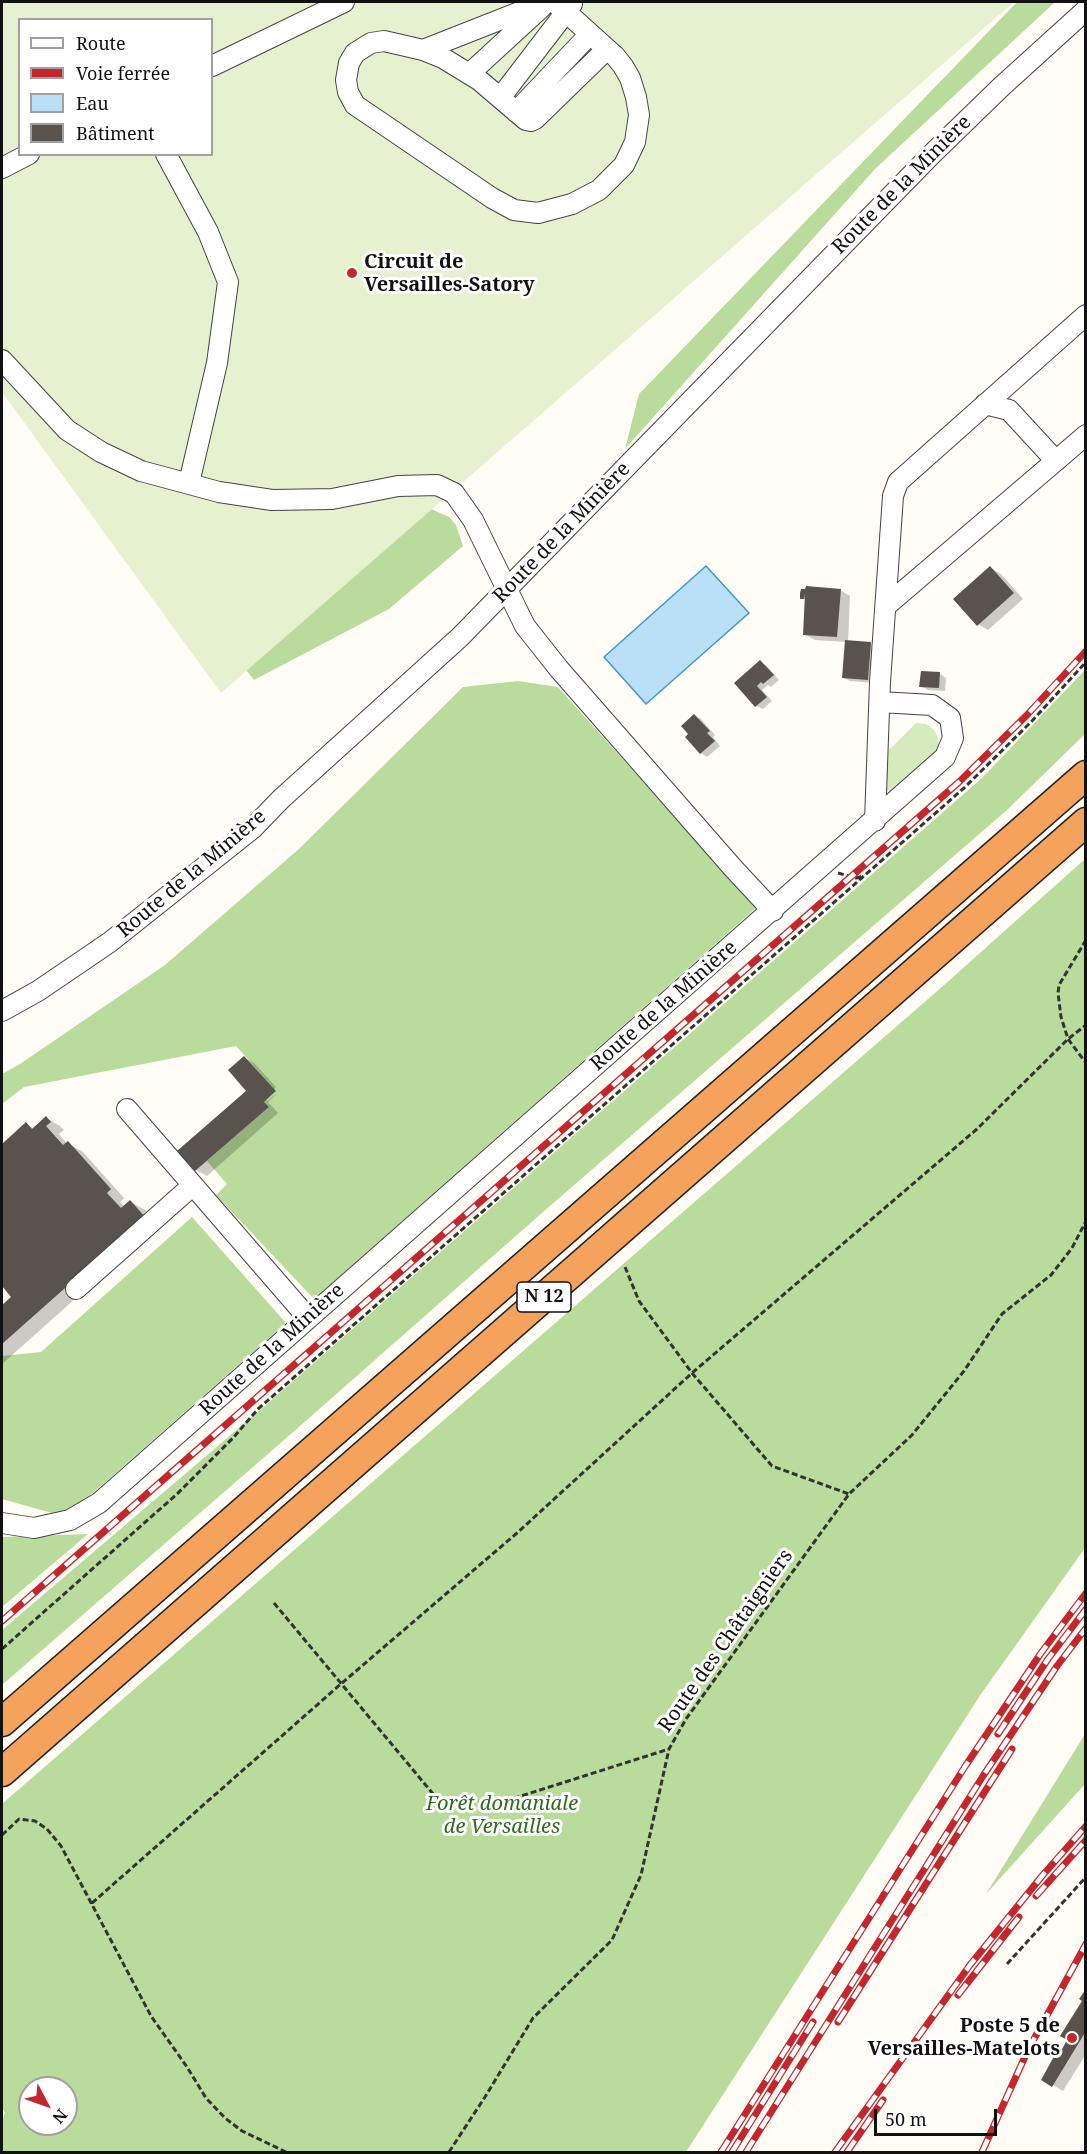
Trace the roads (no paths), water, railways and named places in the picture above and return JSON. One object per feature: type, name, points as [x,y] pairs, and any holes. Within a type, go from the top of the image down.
[{"type":"highway","name":"N 12","points":[[2,1722],[1086,775]]},
{"type":"highway","name":"N 12","points":[[2,1772],[1086,822]]},
{"type":"street","points":[[213,66],[344,2]]},
{"type":"street","points":[[423,50],[547,2]]},
{"type":"street","points":[[469,74],[547,2]]},
{"type":"street","points":[[500,98],[564,5],[590,34],[607,49],[623,66],[630,78],[639,116],[635,141],[624,165],[599,190],[572,204],[538,213],[514,210],[492,198],[355,105],[348,92],[346,80],[349,63],[355,53],[371,43],[384,41],[423,50],[443,58],[469,74],[526,120],[535,119],[607,49]]},
{"type":"street","name":"Route de la Minière","points":[[2,1011],[38,991],[110,942],[252,830],[286,794],[460,637],[932,154],[1001,87],[1086,10]]},
{"type":"street","points":[[516,112],[590,34]]},
{"type":"street","points":[[2,168],[25,156]]},
{"type":"street","points":[[167,156],[208,232],[228,282],[217,363],[189,483]]},
{"type":"street","points":[[875,821],[880,682],[893,496],[898,482],[1086,315]]},
{"type":"street","points":[[2,360],[67,429],[101,452],[141,471],[219,492],[272,500],[332,499],[398,486],[436,485],[454,493],[473,520],[525,626],[559,669],[773,911]]},
{"type":"street","points":[[986,404],[1009,410],[1056,460]]},
{"type":"street","points":[[886,606],[1086,435]]},
{"type":"street","name":"Route de la Minière","points":[[2,1522],[34,1528],[70,1520],[99,1503],[945,757],[953,738],[951,718],[932,705],[880,702]]},
{"type":"street","points":[[127,1109],[308,1318]]},
{"type":"street","points":[[76,1289],[192,1186]]},
{"type":"water","points":[[706,566],[749,613],[646,704],[604,657]]},
{"type":"railway","points":[[2,1621],[959,782],[1027,715],[1086,651]]},
{"type":"railway","points":[[721,2152],[966,1765],[1041,1653],[1086,1593]]},
{"type":"railway","points":[[998,1734],[1048,1659],[1086,1609]]},
{"type":"railway","points":[[746,2152],[983,1776],[1057,1666],[1086,1628]]},
{"type":"railway","points":[[838,2022],[1012,1749]]},
{"type":"railway","points":[[835,2152],[970,1965],[1086,1826]]},
{"type":"railway","points":[[1036,1896],[1086,1840]]},
{"type":"railway","points":[[958,1995],[1019,1917]]},
{"type":"railway","points":[[982,2152],[1028,2050],[1086,1944]]},
{"type":"railway","points":[[732,2152],[813,2022]]},
{"type":"railway","points":[[847,2152],[883,2100]]},
{"type":"place","name":"Circuit de Versailles-Satory","points":[[352,273]]},
{"type":"place","name":"Poste 5 de Versailles-Matelots","points":[[1072,2038]]},
{"type":"park label","name":"Forêt domaniale de Versailles","points":[[502,1816]]}]
